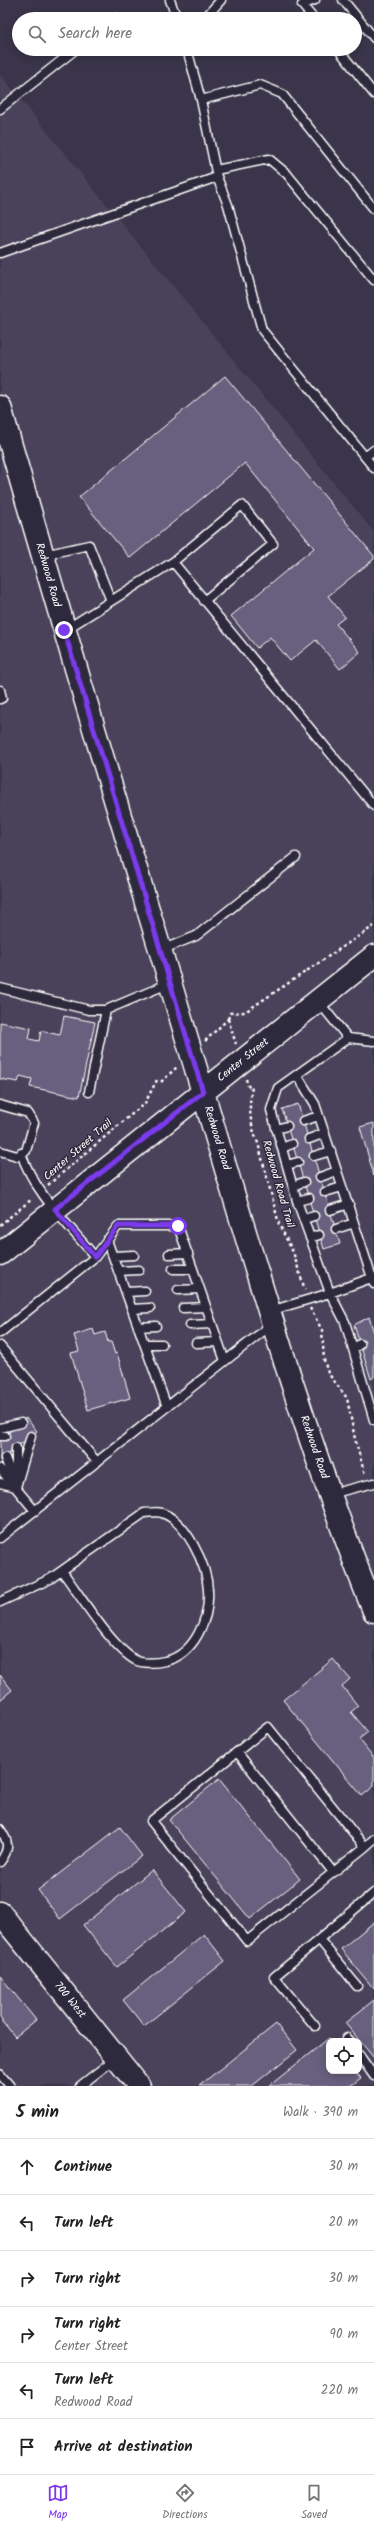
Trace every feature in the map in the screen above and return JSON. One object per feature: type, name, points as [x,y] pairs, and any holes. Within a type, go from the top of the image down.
[{"type":"main road","name":"Redwood Road","points":[[0,407],[64,630],[271,1318],[330,1494],[374,1611]]},
{"type":"main road","name":"Center Street","points":[[0,1254],[374,956]]},
{"type":"main road","name":"700 West","points":[[0,1913],[140,2086]]},
{"type":"lane","points":[[170,0],[174,12]]},
{"type":"lane","points":[[210,12],[221,0]]},
{"type":"lane","points":[[308,12],[302,5],[315,0]]},
{"type":"lane","points":[[342,0],[352,12]]},
{"type":"lane","points":[[362,24],[374,38]]},
{"type":"lane","points":[[0,109],[67,56]]},
{"type":"lane","points":[[189,56],[201,100],[216,173],[228,205],[262,330],[374,468]]},
{"type":"lane","points":[[344,56],[374,94]]},
{"type":"lane","points":[[201,100],[260,85],[282,94],[374,209]]},
{"type":"lane","points":[[0,253],[216,173],[269,159],[287,174],[374,280]]},
{"type":"lane","points":[[365,457],[374,450]]},
{"type":"lane","points":[[64,630],[173,562],[242,505],[273,544],[204,600]]},
{"type":"lane","points":[[42,556],[89,545],[111,602]]},
{"type":"lane","points":[[173,562],[374,806]]},
{"type":"lane","points":[[0,690],[2,698],[0,699]]},
{"type":"lane","points":[[161,950],[196,936],[296,857]]},
{"type":"lane","points":[[0,988],[89,1010],[106,1010],[171,983]]},
{"type":"lane","points":[[317,1001],[348,1038]]},
{"type":"lane","points":[[89,1092],[106,1010]]},
{"type":"lane","points":[[374,1041],[348,1038],[278,1088],[271,1110],[297,1201],[330,1293],[345,1322],[358,1368],[372,1404],[374,1420]]},
{"type":"lane","points":[[0,1538],[225,1361],[271,1318],[330,1293],[373,1280],[315,1104],[297,1075]]},
{"type":"lane","points":[[0,1105],[28,1113],[34,1123],[26,1151],[17,1156],[0,1151]]},
{"type":"lane","points":[[303,1120],[319,1116]]},
{"type":"lane","points":[[276,1130],[287,1126]]},
{"type":"lane","points":[[309,1139],[325,1133]]},
{"type":"lane","points":[[282,1148],[292,1144]]},
{"type":"lane","points":[[314,1156],[331,1151]]},
{"type":"lane","points":[[21,1153],[26,1168],[42,1191],[95,1257]]},
{"type":"lane","points":[[287,1165],[298,1162]]},
{"type":"lane","points":[[320,1177],[338,1171]]},
{"type":"lane","points":[[293,1186],[304,1182]]},
{"type":"lane","points":[[325,1192],[342,1187]]},
{"type":"lane","points":[[297,1201],[309,1198]]},
{"type":"lane","points":[[330,1210],[348,1204]]},
{"type":"lane","points":[[304,1219],[314,1216]]},
{"type":"lane","points":[[336,1229],[354,1223]]},
{"type":"lane","points":[[0,1333],[95,1257],[118,1226],[178,1226],[225,1361]]},
{"type":"lane","points":[[310,1238],[319,1235]]},
{"type":"lane","points":[[107,1240],[167,1407]]},
{"type":"lane","points":[[169,1254],[188,1253]]},
{"type":"lane","points":[[113,1256],[134,1255]]},
{"type":"lane","points":[[173,1269],[193,1269]]},
{"type":"lane","points":[[118,1271],[139,1270]]},
{"type":"lane","points":[[178,1290],[200,1289]]},
{"type":"lane","points":[[126,1292],[145,1291]]},
{"type":"lane","points":[[183,1308],[206,1307]]},
{"type":"lane","points":[[132,1309],[150,1308]]},
{"type":"lane","points":[[190,1325],[212,1324]]},
{"type":"lane","points":[[138,1327],[156,1326]]},
{"type":"lane","points":[[196,1342],[218,1342]]},
{"type":"lane","points":[[145,1344],[162,1344]]},
{"type":"lane","points":[[353,1349],[360,1344]]},
{"type":"lane","points":[[0,1346],[97,1462]]},
{"type":"lane","points":[[358,1368],[366,1363]]},
{"type":"lane","points":[[1,1433],[21,1423]]},
{"type":"lane","points":[[1,1433],[14,1428]]},
{"type":"lane","points":[[16,1487],[28,1438]]},
{"type":"lane","points":[[16,1448],[16,1487]]},
{"type":"lane","points":[[5,1458],[16,1487]]},
{"type":"lane","points":[[0,1469],[35,1511]]},
{"type":"lane","points":[[0,1478],[16,1487]]},
{"type":"lane","points":[[0,1483],[16,1487]]},
{"type":"lane","points":[[330,1494],[371,1484]]},
{"type":"lane","points":[[0,1487],[16,1487]]},
{"type":"lane","points":[[0,1602],[50,1580],[62,1571],[144,1514],[160,1512],[175,1519],[186,1532],[200,1558],[208,1590],[202,1625],[190,1648],[176,1659],[156,1663],[136,1661],[116,1643],[62,1571]]},
{"type":"lane","points":[[365,1847],[268,1727],[151,1821],[247,1941],[365,1847],[374,1839]]},
{"type":"lane","points":[[237,1752],[333,1872]]},
{"type":"lane","points":[[0,1829],[7,1840],[7,1852],[0,1862]]},
{"type":"lane","points":[[315,2026],[274,1977],[374,1893]]},
{"type":"lane","points":[[319,1939],[357,1986]]},
{"type":"lane","points":[[80,2086],[116,2057]]},
{"type":"lane","points":[[362,2058],[374,2076]]},
{"type":"lane","points":[[0,2074],[10,2086]]},
{"type":"path","points":[[228,1019],[230,1013],[245,1012],[374,926]]},
{"type":"path","name":"Center Street Trail","points":[[0,1225],[42,1191],[145,1102],[157,1080]]},
{"type":"path","name":"Redwood Road Trail","points":[[248,1086],[252,1088],[249,1110],[252,1132],[258,1143],[279,1224],[291,1246],[304,1288]]},
{"type":"path","points":[[312,1315],[322,1330],[324,1360],[328,1373],[347,1398],[355,1439],[371,1484]]},
{"type":"shaded area","points":[[0,74],[374,532],[374,2086],[0,2086]]},
{"type":"building","points":[[225,376],[374,556],[374,559],[328,596],[345,617],[336,624],[360,652],[340,669],[316,640],[290,661],[270,637],[257,648],[231,616],[314,548],[245,463],[130,558],[79,497]]},
{"type":"building","points":[[64,1016],[95,1022],[79,1097],[30,1087],[32,1079],[20,1076],[18,1082],[0,1079],[0,1022],[31,1028],[29,1039],[39,1041],[41,1031],[60,1035]]},
{"type":"building","points":[[298,1104],[340,1244],[324,1249],[282,1109]]},
{"type":"building","points":[[374,1123],[374,1176],[360,1127]]},
{"type":"building","points":[[369,1317],[374,1333],[374,1377],[371,1379],[354,1325]]},
{"type":"building","points":[[93,1329],[95,1335],[105,1332],[108,1342],[111,1342],[115,1354],[117,1353],[130,1398],[88,1410],[71,1353],[79,1351],[74,1335]]},
{"type":"building","points":[[26,1418],[37,1431],[0,1461],[0,1440]]},
{"type":"building","points":[[333,1659],[350,1679],[342,1686],[358,1706],[351,1712],[368,1732],[359,1739],[374,1758],[374,1786],[362,1796],[283,1700]]},
{"type":"building","points":[[0,1675],[12,1690],[0,1700]]},
{"type":"building","points":[[219,1779],[300,1879],[250,1919],[169,1820]]},
{"type":"building","points":[[120,1827],[142,1856],[60,1919],[38,1890]]},
{"type":"building","points":[[152,1870],[186,1912],[117,1967],[83,1925]]},
{"type":"building","points":[[374,1922],[374,1989],[341,1949]]},
{"type":"building","points":[[204,1934],[225,1961],[144,2026],[123,2000]]},
{"type":"building","points":[[0,1976],[36,2020],[15,2037],[0,2018]]},
{"type":"building","points":[[374,2000],[374,2058],[362,2044],[362,2038],[357,2038],[345,2023]]},
{"type":"building","points":[[276,2024],[297,2050],[252,2086],[199,2086]]},
{"type":"building","points":[[326,2040],[326,2074],[358,2074],[361,2078],[350,2086],[269,2086]]},
{"type":"route","points":[[64,630],[203,1092],[55,1209],[95,1257],[118,1226],[178,1226]]}]
